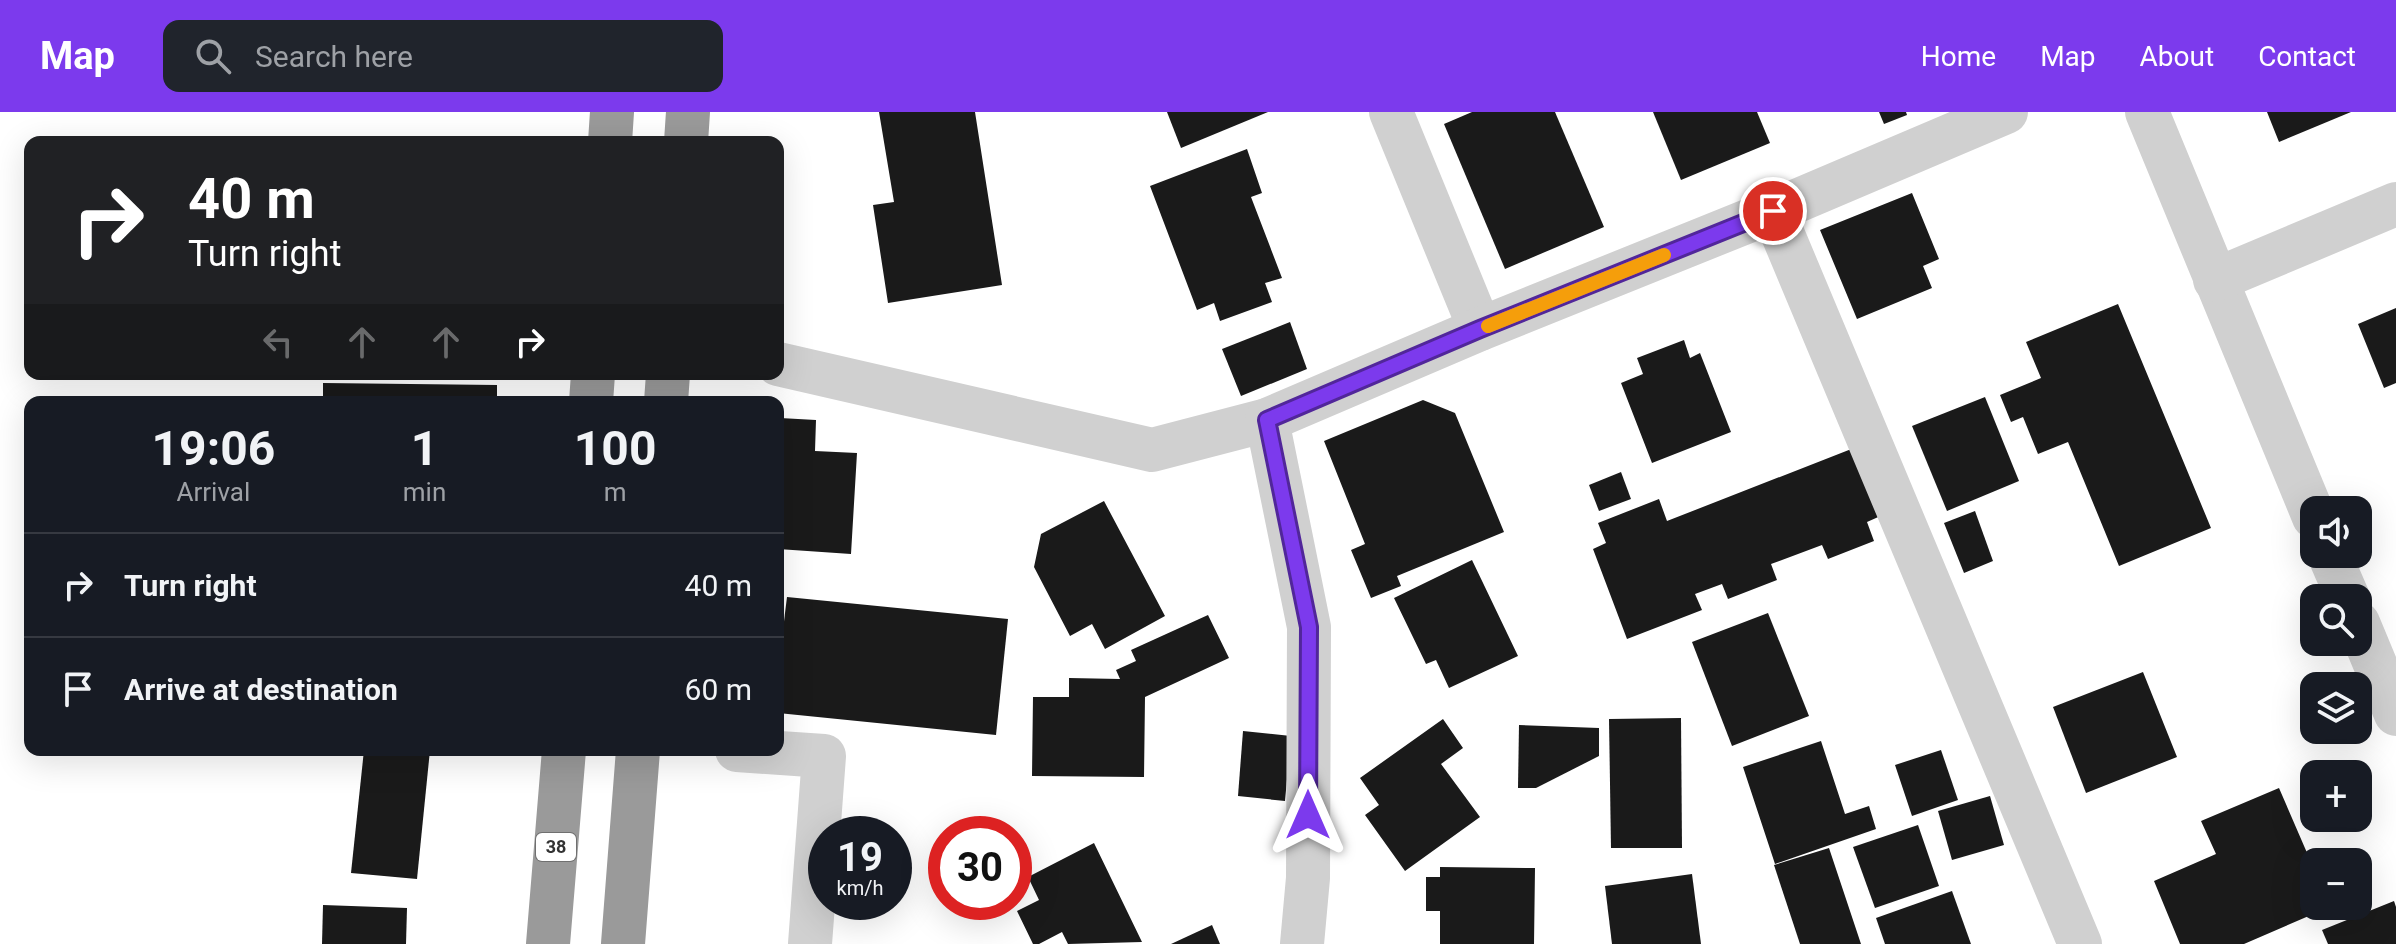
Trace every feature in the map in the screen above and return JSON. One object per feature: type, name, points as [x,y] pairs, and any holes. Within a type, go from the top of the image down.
[{"type":"highway","points":[[610,136],[612,112]]},
{"type":"highway","points":[[686,136],[688,112]]},
{"type":"highway","name":"38","points":[[548,944],[564,756]]},
{"type":"highway","points":[[623,944],[638,756]]},
{"type":"street","points":[[1391,112],[1480,329]]},
{"type":"street","points":[[784,365],[1152,450],[1267,420],[2006,112]]},
{"type":"street","points":[[2147,112],[2305,496]]},
{"type":"street","points":[[2215,280],[2396,204]]},
{"type":"street","points":[[1773,211],[2080,944]]},
{"type":"street","points":[[1267,420],[1309,627],[1308,878],[1302,944]]},
{"type":"street","points":[[2372,656],[2396,714]]},
{"type":"street","points":[[784,753],[824,756],[810,944]]},
{"type":"building","points":[[879,112],[975,112],[1002,285],[888,303],[873,205],[894,202]]},
{"type":"building","points":[[1167,112],[1268,112],[1181,148]]},
{"type":"building","points":[[1472,112],[1555,112],[1604,227],[1505,269],[1444,124]]},
{"type":"building","points":[[1653,112],[1757,112],[1770,143],[1681,180]]},
{"type":"building","points":[[1879,112],[1906,112],[1907,115],[1884,124]]},
{"type":"building","points":[[2267,112],[2351,112],[2279,142]]},
{"type":"building","points":[[1247,149],[1262,193],[1251,197],[1282,278],[1265,283],[1272,302],[1220,321],[1214,303],[1197,310],[1150,186]]},
{"type":"building","points":[[1912,193],[1939,259],[1923,266],[1932,288],[1857,319],[1820,230]]},
{"type":"building","points":[[2118,304],[2211,528],[2119,566],[2068,442],[2038,454],[2023,417],[2011,422],[2000,395],[2041,378],[2026,342]]},
{"type":"building","points":[[2396,308],[2396,383],[2384,388],[2358,324]]},
{"type":"building","points":[[1290,322],[1307,369],[1241,396],[1222,349]]},
{"type":"building","points":[[1684,340],[1690,358],[1700,353],[1731,432],[1652,463],[1621,383],[1643,374],[1637,358]]},
{"type":"building","points":[[323,383],[497,385],[497,396],[323,396]]},
{"type":"building","points":[[1985,397],[2019,481],[1947,511],[1912,426]]},
{"type":"building","points":[[1423,400],[1455,413],[1504,532],[1397,576],[1401,586],[1371,598],[1351,550],[1365,544],[1324,441]]},
{"type":"building","points":[[784,418],[816,420],[815,451],[857,453],[851,554],[784,549]]},
{"type":"building","points":[[1859,446],[1885,514],[1867,522],[1874,541],[1828,559],[1822,545],[1771,564],[1777,580],[1728,599],[1722,584],[1695,594],[1702,610],[1627,639],[1593,549],[1606,543],[1598,523],[1659,499],[1667,521]]},
{"type":"building","points":[[1621,472],[1631,499],[1599,511],[1589,485]]},
{"type":"building","points":[[1104,501],[1165,616],[1105,649],[1092,624],[1070,636],[1034,567],[1041,534]]},
{"type":"building","points":[[1975,511],[1993,561],[1964,573],[1944,523]]},
{"type":"building","points":[[1472,560],[1518,656],[1449,688],[1436,660],[1426,664],[1394,598]]},
{"type":"building","points":[[787,597],[1008,619],[996,735],[784,714]]},
{"type":"building","points":[[1768,613],[1809,716],[1732,746],[1692,642]]},
{"type":"building","points":[[1208,615],[1229,658],[1145,697],[1144,777],[1032,776],[1033,697],[1069,697],[1069,678],[1120,679],[1116,670],[1136,661],[1131,650]]},
{"type":"building","points":[[2143,672],[2177,757],[2086,793],[2053,707]]},
{"type":"building","points":[[1681,718],[1682,848],[1611,848],[1609,719]]},
{"type":"building","points":[[1443,719],[1463,748],[1441,764],[1480,817],[1405,871],[1365,815],[1379,805],[1360,778]]},
{"type":"building","points":[[1519,725],[1599,728],[1599,756],[1536,788],[1518,788]]},
{"type":"building","points":[[1243,731],[1291,736],[1285,801],[1238,796]]},
{"type":"building","points":[[1821,741],[1845,814],[1869,806],[1876,829],[1775,864],[1743,767]]},
{"type":"building","points":[[1941,750],[1958,800],[1912,816],[1895,765]]},
{"type":"building","points":[[363,756],[429,756],[417,879],[351,873]]},
{"type":"building","points":[[2279,788],[2305,848],[2300,848],[2300,920],[2244,944],[2180,944],[2154,881],[2216,854],[2201,821]]},
{"type":"building","points":[[1990,796],[2004,845],[1952,860],[1938,811]]},
{"type":"building","points":[[1918,825],[1939,886],[1875,908],[1853,847]]},
{"type":"building","points":[[1094,843],[1142,942],[1068,944],[1062,932],[1033,944],[1021,920],[1032,920],[1032,904],[1039,900],[1032,885],[1032,875]]},
{"type":"building","points":[[1829,848],[1861,944],[1800,944],[1774,865]]},
{"type":"building","points":[[1440,867],[1535,868],[1534,944],[1440,944],[1440,911],[1426,911],[1426,877],[1440,877]]},
{"type":"building","points":[[1692,874],[1701,944],[1612,944],[1605,886]]},
{"type":"building","points":[[1952,891],[1971,944],[1885,944],[1876,918]]},
{"type":"building","points":[[2394,901],[2396,944],[2328,944],[2322,930],[2347,920],[2372,920],[2372,910]]},
{"type":"building","points":[[323,905],[407,908],[406,944],[322,944]]},
{"type":"building","points":[[1212,925],[1220,944],[1171,944]]},
{"type":"slow traffic","points":[[1488,326],[1664,255]]},
{"type":"route","points":[[1308,815],[1309,627],[1267,420],[1480,329],[1773,211]]}]
